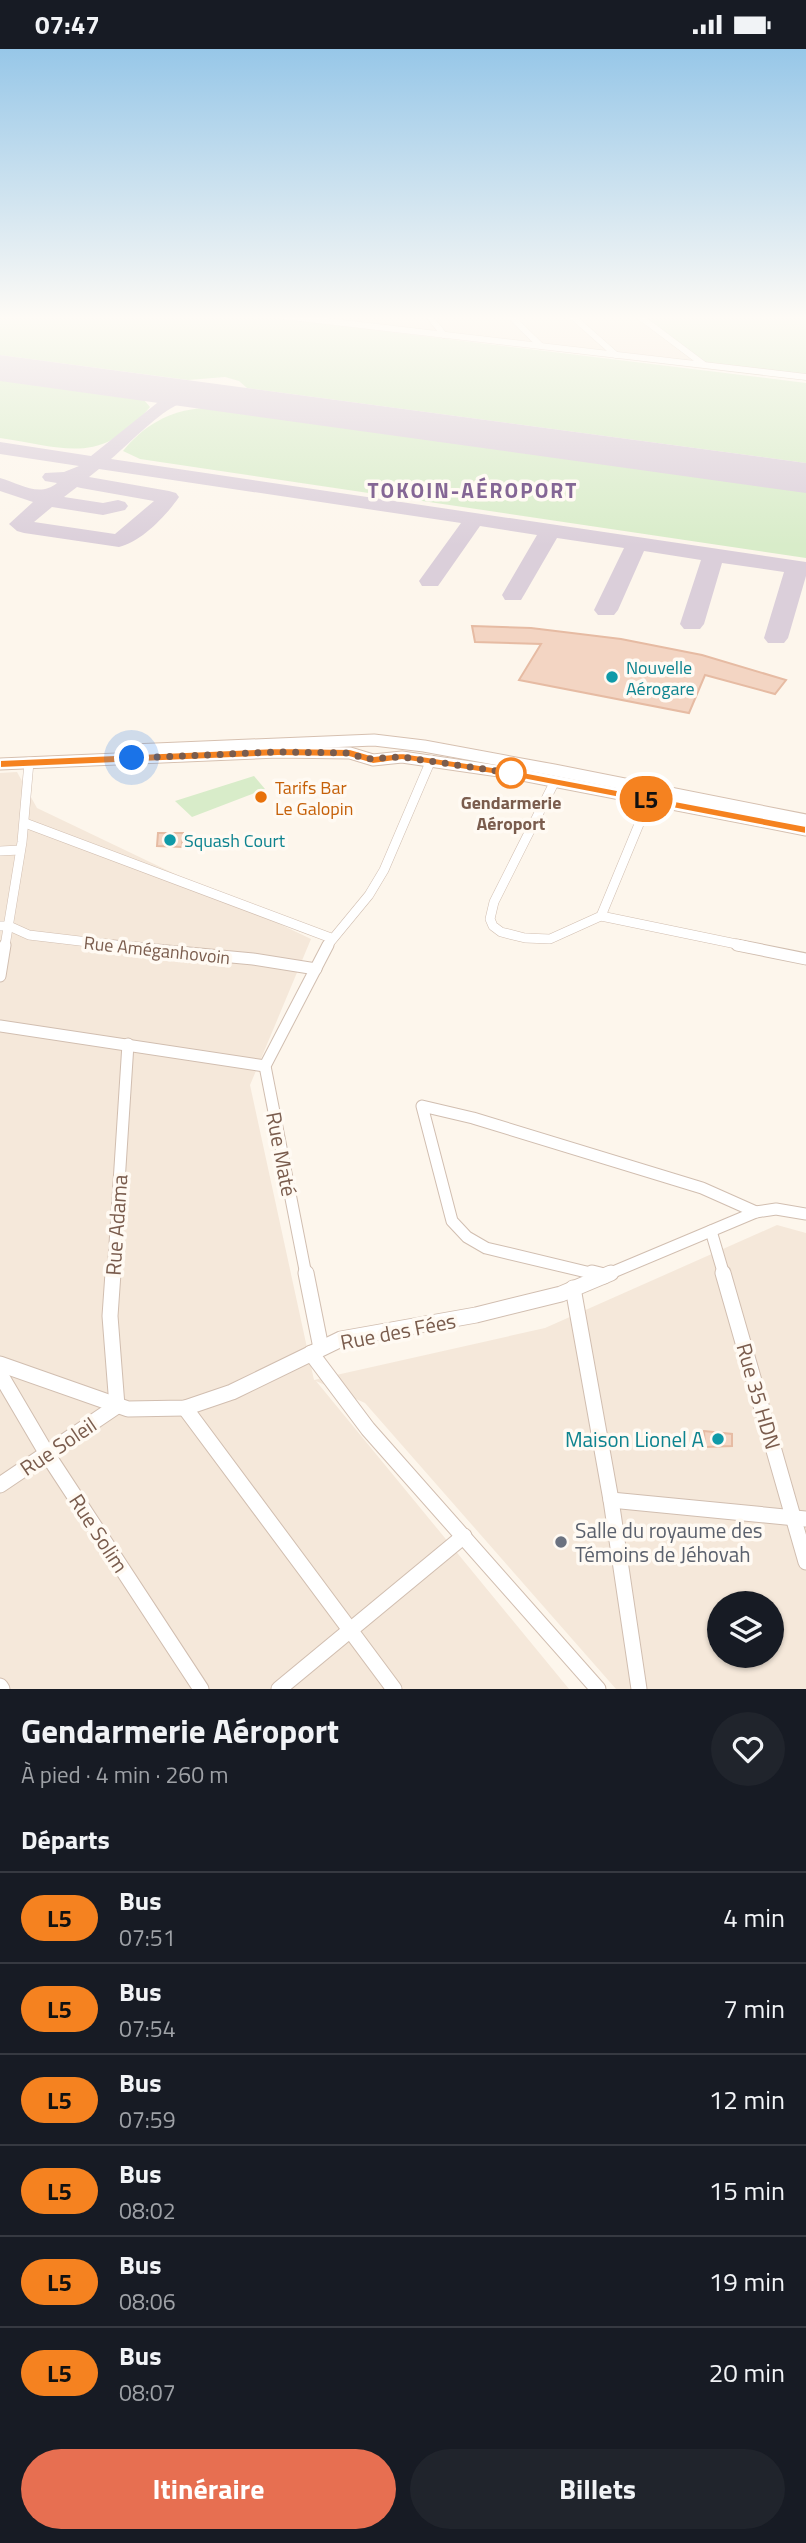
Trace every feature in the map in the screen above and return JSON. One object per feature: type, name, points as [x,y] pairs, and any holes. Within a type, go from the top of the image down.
[{"type":"main road","points":[[0,756],[374,740],[517,763],[806,820]]},
{"type":"main road","points":[[0,764],[278,752],[350,753],[373,760],[402,757],[555,781],[806,830]]},
{"type":"street","points":[[0,1026],[265,1066],[331,938],[369,895],[384,870],[431,760]]},
{"type":"street","points":[[0,976],[4,926],[25,823],[29,762]]},
{"type":"street","points":[[555,781],[494,902],[490,919],[492,926],[501,932],[542,940],[558,937],[601,916],[806,959]]},
{"type":"street","points":[[601,916],[649,800]]},
{"type":"street","points":[[25,823],[331,938]]},
{"type":"street","points":[[0,851],[20,850]]},
{"type":"street","name":"Rue Améganhovoin","points":[[4,926],[29,935],[65,941],[253,959],[316,969]]},
{"type":"street","name":"Rue Adama","points":[[117,1406],[110,1316],[128,1044]]},
{"type":"street","name":"Rue Maté","points":[[265,1066],[316,1351]]},
{"type":"street","points":[[604,1276],[486,1248],[472,1243],[460,1233],[452,1221],[422,1106],[473,1118],[702,1188],[756,1212],[776,1209],[806,1214]]},
{"type":"street","name":"Rue des Fées","points":[[0,1364],[117,1406],[143,1411],[185,1408],[232,1392],[352,1336],[476,1315],[573,1288],[756,1212]]},
{"type":"street","name":"Rue 35 HDN","points":[[711,1231],[800,1518],[806,1562]]},
{"type":"street","points":[[573,1288],[611,1500],[639,1689]]},
{"type":"street","points":[[316,1351],[353,1411],[598,1689]]},
{"type":"street","name":"Rue Solim","points":[[0,1374],[47,1454],[201,1689]]},
{"type":"street","name":"Rue Soleil","points":[[0,1485],[117,1406]]},
{"type":"street","points":[[185,1408],[394,1689]]},
{"type":"street","points":[[611,1500],[800,1518]]},
{"type":"street","points":[[279,1689],[464,1537]]},
{"type":"shaded area","points":[[17,772],[37,808],[311,939],[250,1085],[314,1380],[545,1328],[777,1225],[806,1233],[806,1689],[616,1689],[365,1403],[316,1381],[569,1689],[0,1689],[0,773]]},
{"type":"green space","points":[[0,393],[90,393],[144,400],[150,407],[132,426],[115,438],[98,445],[64,448],[0,438]]},
{"type":"green space","points":[[281,393],[806,393],[806,463]]},
{"type":"green space","points":[[202,408],[806,492],[806,558],[140,459],[123,451],[158,421],[179,412]]},
{"type":"green space","points":[[254,776],[265,789],[192,817],[175,801]]},
{"type":"building","points":[[472,626],[531,628],[621,639],[702,655],[786,680],[775,694],[705,675],[689,713],[519,680],[541,644],[475,642]]},
{"type":"building","name":"Squash Court","points":[[158,833],[183,833],[182,847],[157,846]]},
{"type":"building","name":"Maison Lionel A","points":[[704,1431],[732,1434],[732,1446],[705,1447]]},
{"type":"taxiway","points":[[168,393],[171,398],[169,402]]},
{"type":"taxiway","points":[[169,402],[188,396],[208,396]]},
{"type":"taxiway","points":[[95,462],[169,402]]},
{"type":"taxiway","points":[[0,448],[95,462]]},
{"type":"taxiway","points":[[76,477],[95,462]]},
{"type":"taxiway","points":[[95,462],[475,519]]},
{"type":"taxiway","points":[[52,477],[66,478],[79,473],[76,477]]},
{"type":"taxiway","points":[[53,497],[19,524],[24,527],[119,541],[147,520],[169,497],[81,482],[76,477]]},
{"type":"taxiway","points":[[53,497],[76,477]]},
{"type":"taxiway","points":[[0,484],[32,496],[53,497]]},
{"type":"taxiway","points":[[53,497],[52,500],[56,502],[103,509],[118,506]]},
{"type":"taxiway","points":[[430,581],[475,519]]},
{"type":"taxiway","points":[[475,519],[551,531]]},
{"type":"taxiway","points":[[513,595],[551,531]]},
{"type":"taxiway","points":[[551,531],[637,544]]},
{"type":"taxiway","points":[[606,610],[637,544]]},
{"type":"taxiway","points":[[637,544],[713,555]]},
{"type":"taxiway","points":[[692,624],[713,555]]},
{"type":"taxiway","points":[[713,555],[797,568]]},
{"type":"taxiway","points":[[776,638],[797,568]]},
{"type":"taxiway","points":[[797,568],[806,569]]},
{"type":"runway","points":[[180,393],[806,478]]},
{"type":"bus line","name":"L5","points":[[0,764],[278,752],[350,753],[373,760],[402,757],[512,773],[806,830]]},
{"type":"place","name":"Nouvelle Aérogare","points":[[612,677]]},
{"type":"place","name":"Gendarmerie Aéroport","points":[[511,773]]},
{"type":"place","name":"Tarifs Bar Le Galopin","points":[[261,797]]},
{"type":"place","name":"Squash Court","points":[[170,840]]},
{"type":"place","name":"Maison Lionel A","points":[[718,1439]]},
{"type":"place","name":"Salle du royaume des Témoins de Jéhovah","points":[[561,1542]]},
{"type":"district","name":"TOKOIN-AÉROPORT","points":[[473,490]]},
{"type":"route","points":[[132,758],[278,752],[350,753],[373,760],[402,757],[511,773]]}]
